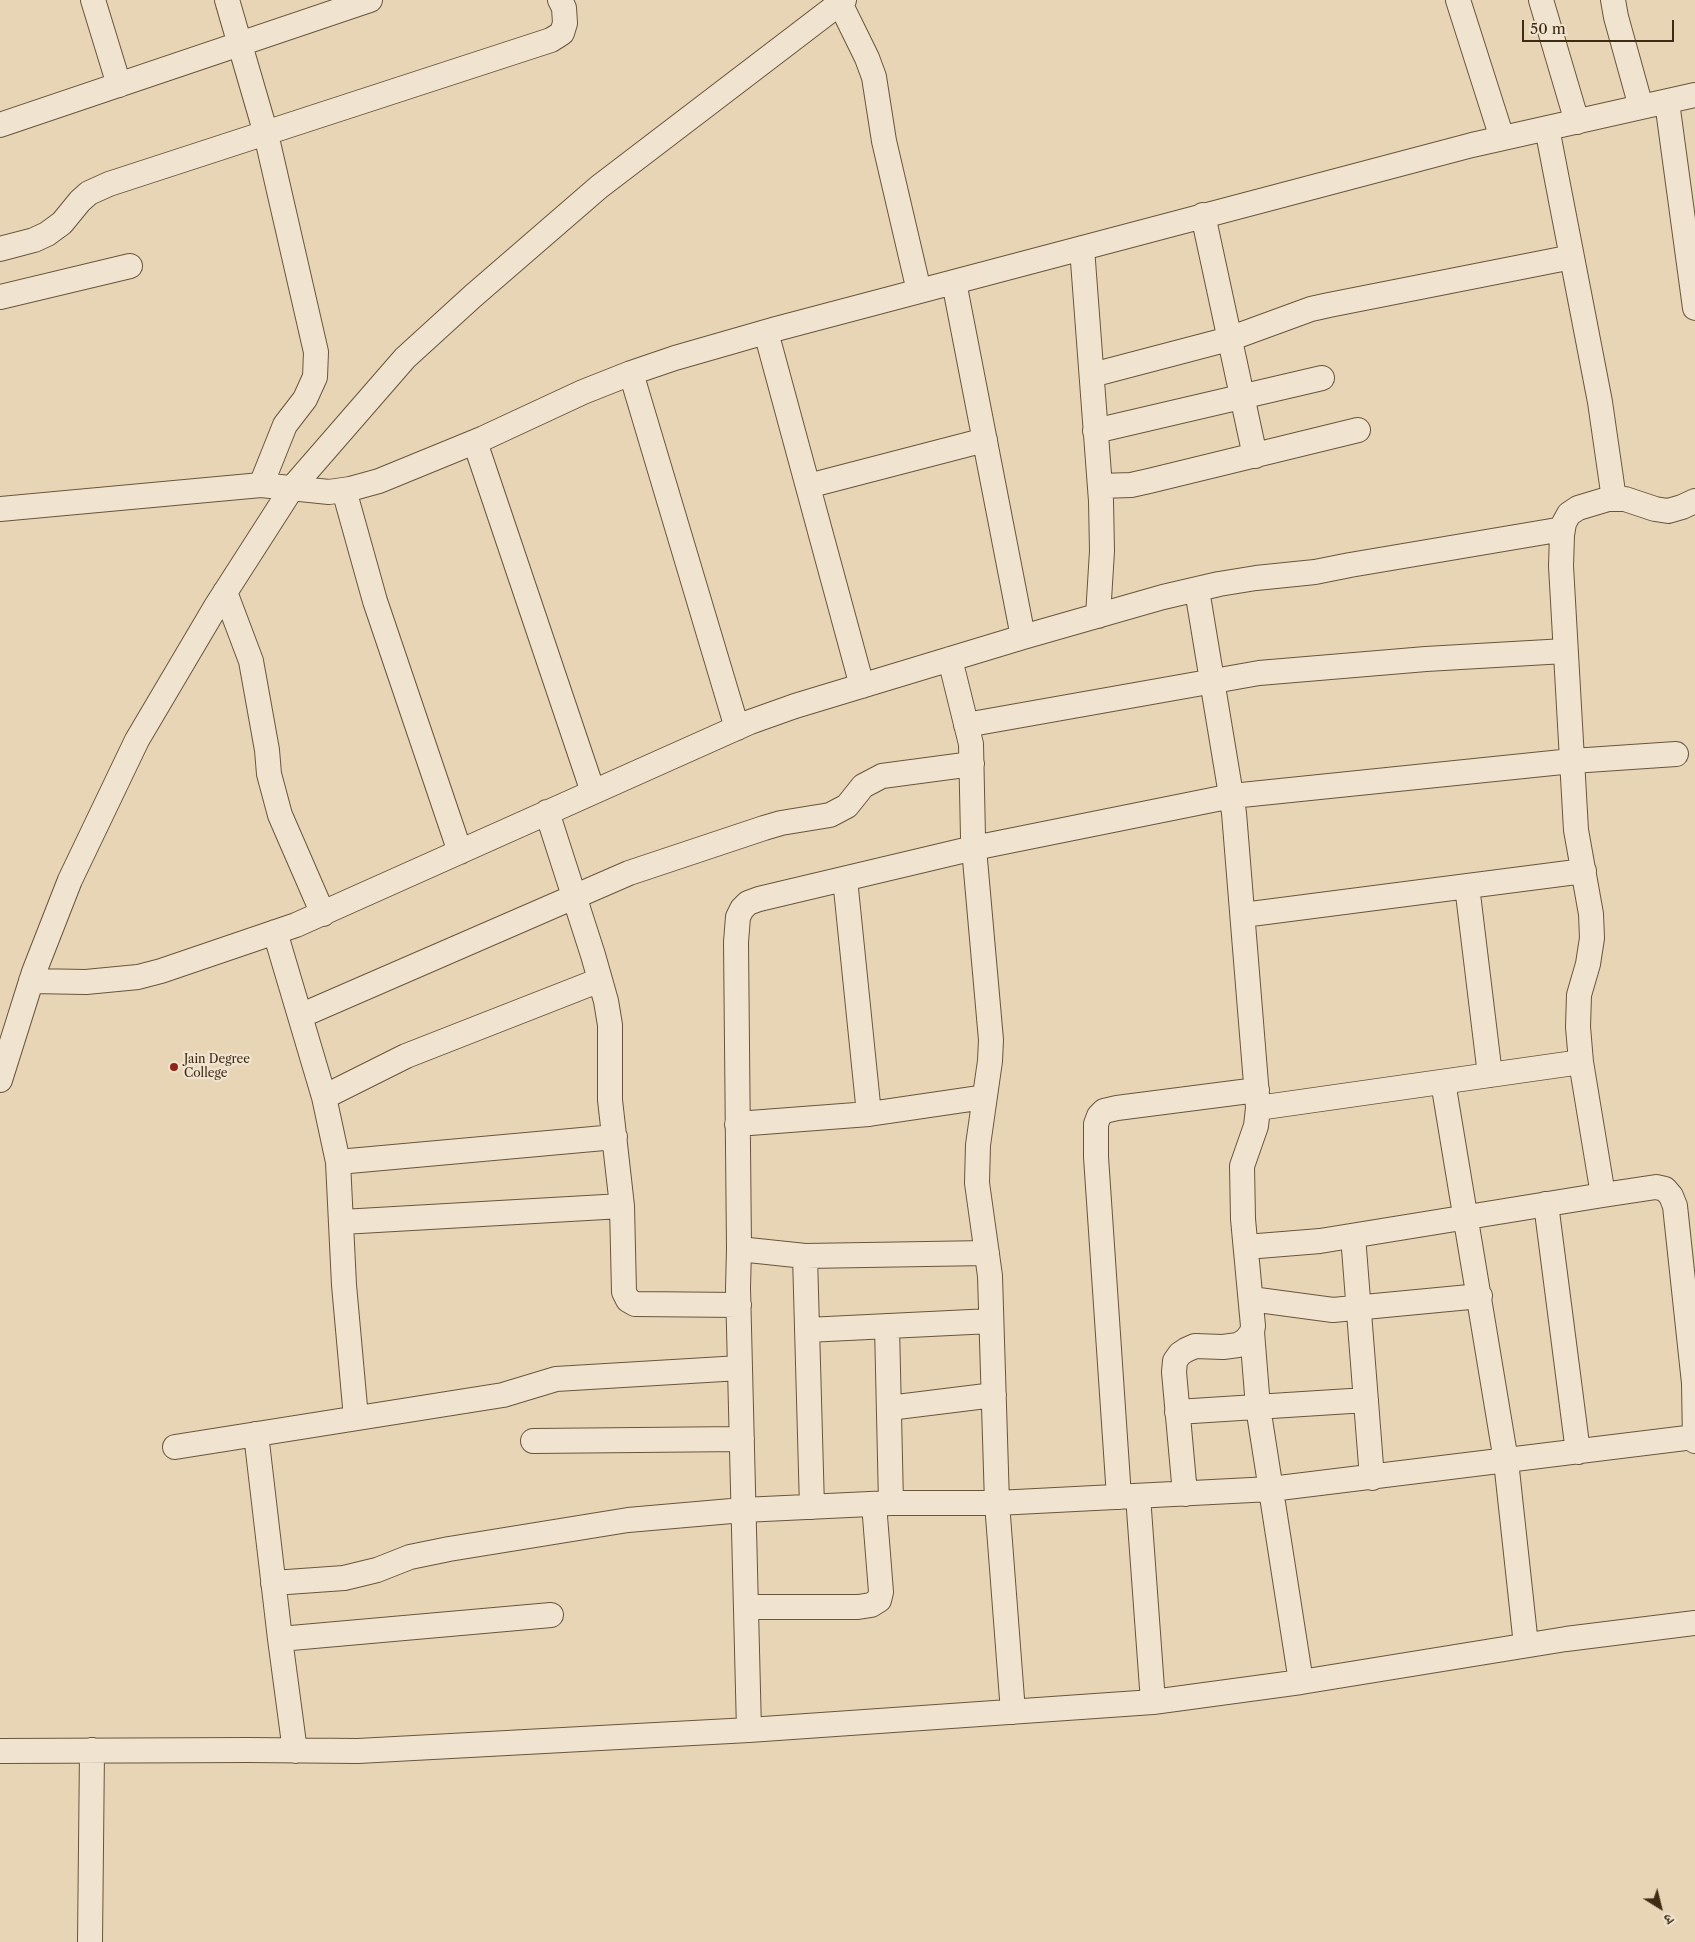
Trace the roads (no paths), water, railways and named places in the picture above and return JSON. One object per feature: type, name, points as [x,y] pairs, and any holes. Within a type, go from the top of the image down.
[{"type":"street","points":[[94,0],[119,85]]},
{"type":"street","points":[[227,0],[266,134],[316,352],[315,377],[305,399],[286,425],[261,485]]},
{"type":"street","points":[[0,125],[370,0]]},
{"type":"street","points":[[0,249],[47,234],[62,223],[89,193],[110,184],[551,40],[562,33],[565,23],[564,8],[560,0]]},
{"type":"street","points":[[1458,0],[1502,138]]},
{"type":"street","points":[[1541,0],[1577,122]]},
{"type":"street","points":[[1613,0],[1616,17],[1642,107]]},
{"type":"street","points":[[0,1080],[31,981],[70,880],[137,740],[225,592],[292,488],[405,358],[473,296],[599,188],[842,1],[874,77],[884,141],[919,291]]},
{"type":"street","points":[[0,509],[261,485],[329,492],[344,490],[379,481],[475,442],[567,399],[631,373],[766,332],[1203,215],[1502,138],[1695,95]]},
{"type":"street","points":[[1667,102],[1695,308]]},
{"type":"street","points":[[1547,128],[1600,402],[1614,499]]},
{"type":"street","points":[[1203,215],[1255,456]]},
{"type":"street","points":[[1082,248],[1100,486],[1102,551],[1098,616]]},
{"type":"street","points":[[1092,375],[1229,340],[1311,309],[1572,257]]},
{"type":"street","points":[[0,297],[130,266]]},
{"type":"street","points":[[954,282],[1023,637]]},
{"type":"street","points":[[766,332],[862,686]]},
{"type":"street","points":[[631,373],[738,728]]},
{"type":"street","points":[[1095,431],[1322,378]]},
{"type":"street","points":[[1100,486],[1132,485],[1358,430]]},
{"type":"street","points":[[808,486],[985,440]]},
{"type":"street","points":[[475,442],[593,792]]},
{"type":"street","points":[[344,490],[377,608],[460,852]]},
{"type":"street","points":[[1603,1195],[1581,1062],[1579,994],[1588,964],[1592,938],[1591,914],[1576,830],[1561,566],[1563,529],[1569,514],[1578,508],[1608,499],[1625,499],[1655,509],[1668,511],[1695,501]]},
{"type":"street","points":[[31,981],[86,982],[138,977],[275,932],[323,914],[738,728],[795,706],[1023,637],[1164,597],[1256,578],[1315,572],[1563,529]]},
{"type":"street","points":[[1197,590],[1232,796],[1258,1099],[1256,1126],[1242,1166],[1258,1407],[1301,1682]]},
{"type":"street","points":[[225,592],[251,661],[267,750],[269,774],[280,815],[323,914]]},
{"type":"street","points":[[966,725],[1290,669],[1565,651]]},
{"type":"street","points":[[950,659],[971,744],[974,848],[991,1040],[978,1145],[977,1183],[990,1276],[997,1503],[1013,1712]]},
{"type":"street","points":[[750,1730],[740,1368],[736,942],[738,917],[748,903],[974,848],[1232,796],[1572,761],[1676,754]]},
{"type":"street","points":[[300,1016],[629,873],[764,828],[830,815],[847,806],[863,786],[882,776],[972,764]]},
{"type":"street","points":[[548,812],[600,980],[610,1025],[609,1077],[622,1206],[624,1292],[628,1300],[635,1304],[739,1305]]},
{"type":"street","points":[[1243,915],[1584,871]]},
{"type":"street","points":[[844,879],[869,1114]]},
{"type":"street","points":[[1467,886],[1490,1075]]},
{"type":"street","points":[[275,932],[324,1097],[338,1162],[344,1285],[356,1418]]},
{"type":"street","points":[[324,1097],[406,1056],[600,980]]},
{"type":"street","points":[[1153,1702],[1128,1497],[1096,1157],[1096,1124],[1099,1116],[1104,1111],[1117,1108],[1258,1099],[1443,1082],[1581,1062]]},
{"type":"street","points":[[1443,1082],[1506,1461],[1526,1645]]},
{"type":"street","points":[[737,1124],[869,1114],[985,1097]]},
{"type":"street","points":[[338,1162],[615,1137]]},
{"type":"street","points":[[1246,1246],[1300,1243],[1353,1236],[1656,1187],[1665,1189],[1671,1196],[1675,1206],[1694,1383],[1695,1442]]},
{"type":"street","points":[[1546,1204],[1578,1452]]},
{"type":"street","points":[[342,1222],[622,1206]]},
{"type":"street","points":[[1353,1236],[1372,1478]]},
{"type":"street","points":[[739,1249],[805,1256],[987,1253]]},
{"type":"street","points":[[805,1256],[812,1506]]},
{"type":"street","points":[[1251,1299],[1319,1309],[1359,1309],[1480,1296]]},
{"type":"street","points":[[807,1330],[991,1321]]},
{"type":"street","points":[[746,1608],[858,1607],[872,1605],[879,1600],[881,1592],[883,1503],[889,1408],[888,1326]]},
{"type":"street","points":[[1185,1494],[1177,1412],[1175,1361],[1180,1354],[1195,1346],[1223,1347],[1238,1345],[1246,1340],[1252,1332]]},
{"type":"street","points":[[175,1447],[503,1394],[556,1379],[740,1368]]},
{"type":"street","points":[[889,1408],[994,1395]]},
{"type":"street","points":[[1177,1412],[1366,1400]]},
{"type":"street","points":[[256,1434],[295,1751]]},
{"type":"street","points":[[273,1583],[344,1578],[378,1570],[410,1557],[596,1525],[743,1510],[883,1503],[997,1503],[1271,1489],[1695,1438]]},
{"type":"street","points":[[533,1442],[742,1439]]},
{"type":"street","points":[[280,1639],[552,1615]]},
{"type":"street","points":[[0,1751],[358,1752],[750,1730],[1153,1702],[1301,1682],[1526,1645],[1695,1623]]},
{"type":"street","points":[[90,1942],[92,1750]]},
{"type":"place","name":"Jain Degree College","points":[[174,1067]]}]
